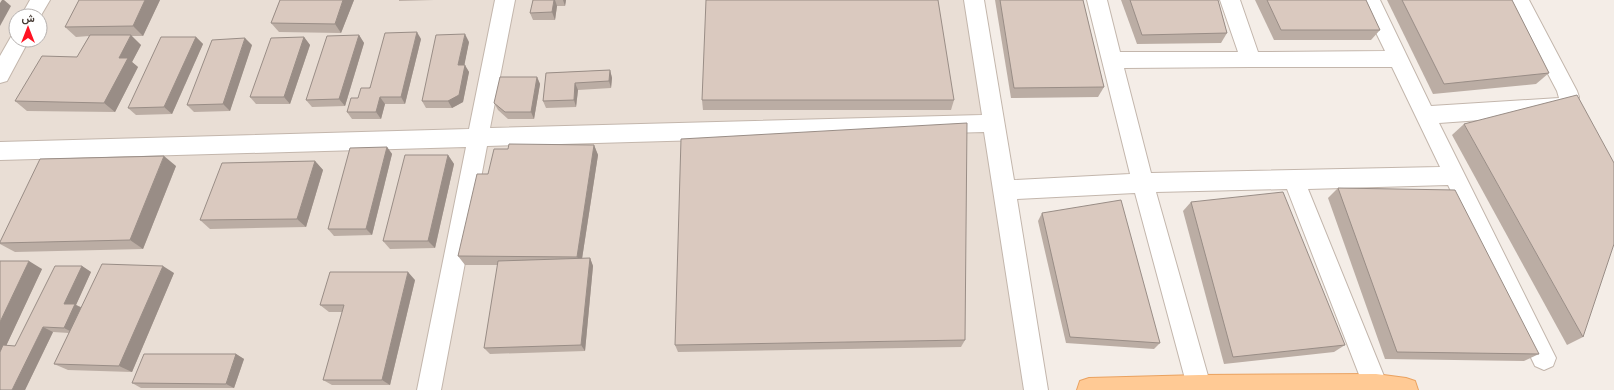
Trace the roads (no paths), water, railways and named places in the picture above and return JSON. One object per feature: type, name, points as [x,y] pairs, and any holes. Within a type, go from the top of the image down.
[{"type":"main road","points":[[1089,390],[1376,386],[1406,390]]},
{"type":"street","points":[[429,390],[505,0]]},
{"type":"street","points":[[974,0],[1036,390]]},
{"type":"street","points":[[1097,0],[1143,184],[1200,388]]},
{"type":"street","points":[[1230,0],[1251,60]]},
{"type":"street","points":[[1370,0],[1544,358]]},
{"type":"street","points":[[1425,115],[1564,106],[1568,103],[1569,97],[1567,91],[1519,0]]},
{"type":"street","points":[[0,75],[15,48]]},
{"type":"street","points":[[1112,60],[1398,59]]},
{"type":"street","points":[[0,151],[994,123]]},
{"type":"street","points":[[1005,190],[1143,184],[1455,176]]},
{"type":"street","points":[[1294,180],[1376,386]]}]
